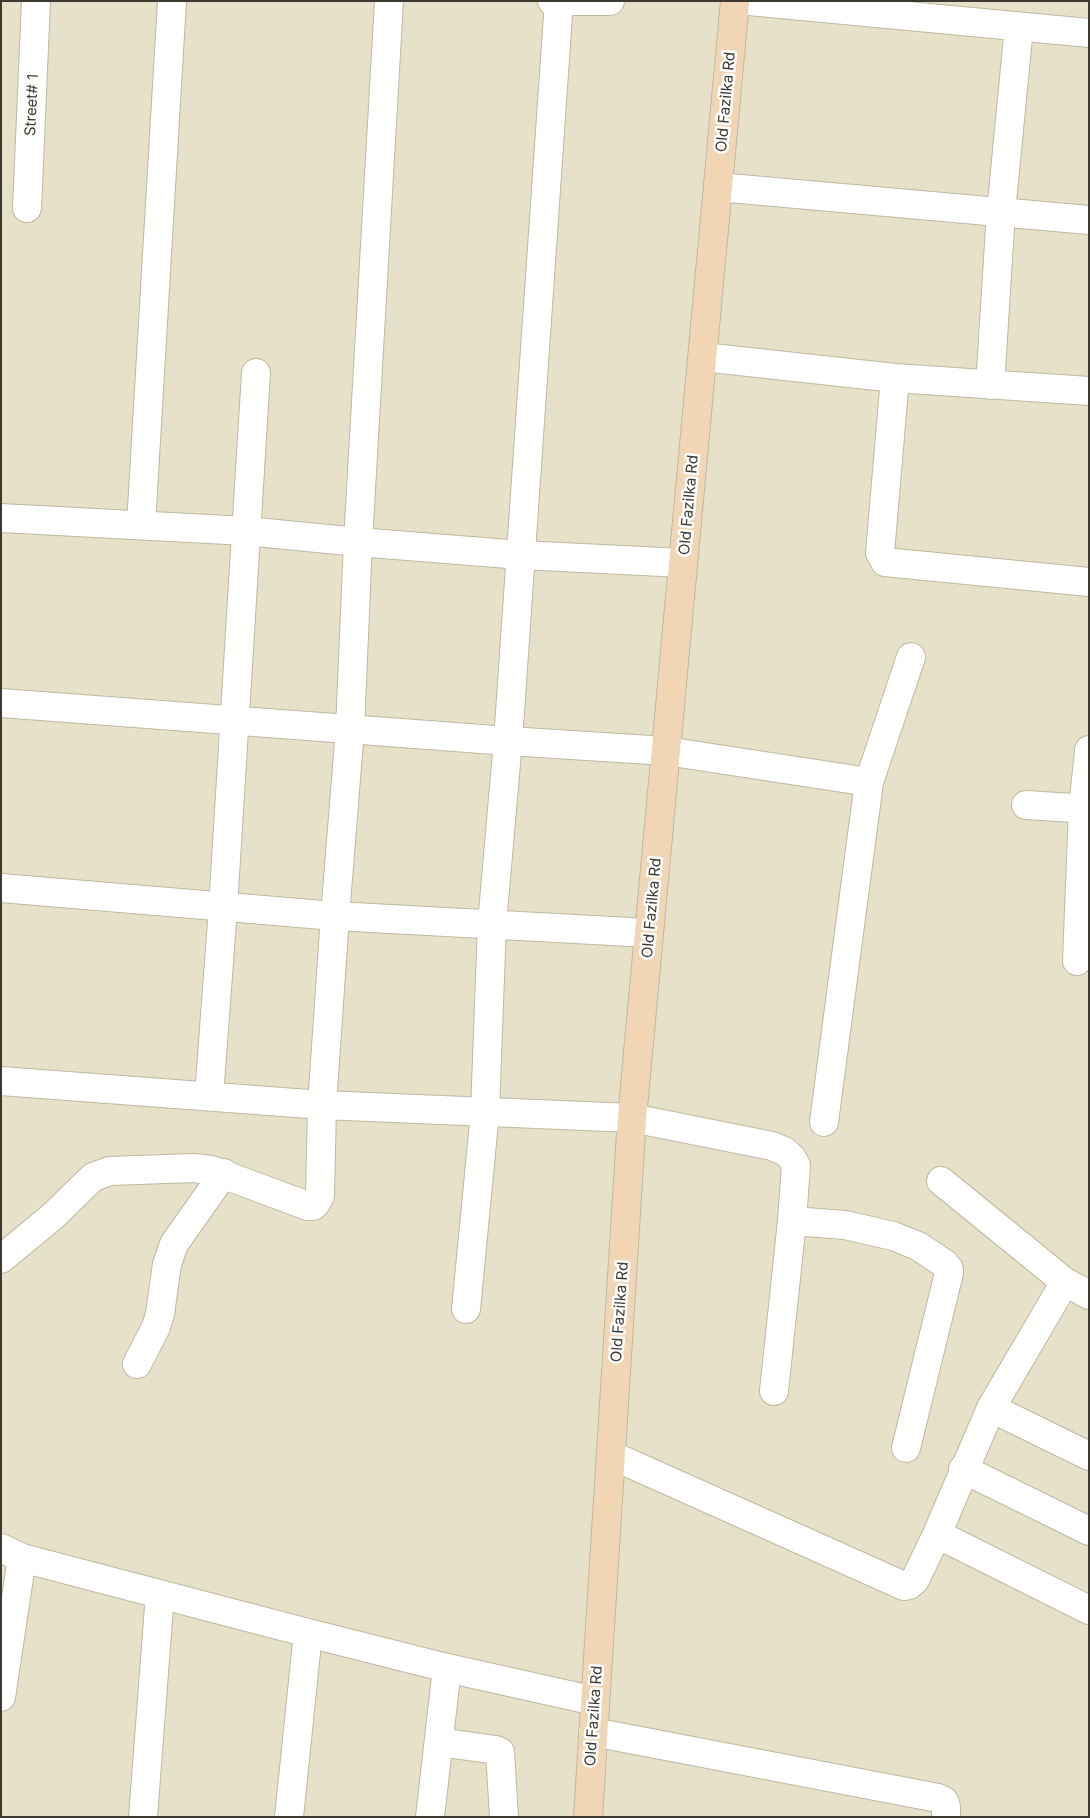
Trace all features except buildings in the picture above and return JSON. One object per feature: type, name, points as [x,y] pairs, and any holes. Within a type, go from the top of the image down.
[{"type":"main road","name":"Old Fazilka Rd","points":[[588,1817],[632,1118],[735,1]]},
{"type":"street","name":"Street# 1","points":[[27,208],[36,1]]},
{"type":"street","points":[[141,525],[172,1]]},
{"type":"street","points":[[1,1259],[53,1216],[93,1177],[110,1171],[194,1168],[211,1170],[224,1173],[308,1206],[313,1206],[320,1196],[322,1105],[350,729],[358,542],[389,1]]},
{"type":"street","points":[[552,1],[610,1]]},
{"type":"street","points":[[749,1],[1089,33]]},
{"type":"street","points":[[466,1309],[485,1112],[492,924],[508,741],[559,2]]},
{"type":"street","points":[[990,384],[1001,212],[1019,26]]},
{"type":"street","points":[[718,187],[1089,220]]},
{"type":"street","points":[[703,356],[895,378],[1089,391]]},
{"type":"street","points":[[209,1096],[223,908],[256,373]]},
{"type":"street","points":[[895,378],[880,553],[885,562],[1089,582]]},
{"type":"street","points":[[1,518],[246,531],[358,542],[521,554],[684,563]]},
{"type":"street","points":[[824,1122],[869,782],[911,657]]},
{"type":"street","points":[[1,703],[666,751],[869,782]]},
{"type":"street","points":[[1077,960],[1089,750]]},
{"type":"street","points":[[1026,805],[1086,809]]},
{"type":"street","points":[[1,888],[335,916],[649,933]]},
{"type":"street","points":[[1,1081],[322,1105],[632,1118],[772,1146],[784,1151],[796,1165],[774,1391]]},
{"type":"street","points":[[137,1364],[156,1328],[160,1314],[167,1264],[174,1244],[224,1173]]},
{"type":"street","points":[[941,1181],[1065,1282],[1089,1296]]},
{"type":"street","points":[[792,1221],[845,1225],[893,1236],[918,1246],[946,1264],[949,1268],[950,1274],[906,1448]]},
{"type":"street","points":[[611,1455],[904,1586],[909,1585],[915,1580],[937,1534],[963,1469],[991,1408],[1065,1282]]},
{"type":"street","points":[[991,1408],[1089,1456]]},
{"type":"street","points":[[963,1469],[1089,1531]]},
{"type":"street","points":[[937,1534],[1089,1610]]},
{"type":"street","points":[[1,1697],[12,1553],[308,1633],[447,1668],[595,1701]]},
{"type":"street","points":[[143,1817],[160,1594]]},
{"type":"street","points":[[289,1817],[308,1633]]},
{"type":"street","points":[[430,1817],[447,1668]]},
{"type":"street","points":[[593,1732],[938,1798],[944,1801],[946,1817]]},
{"type":"street","points":[[439,1742],[500,1752],[504,1817]]}]
